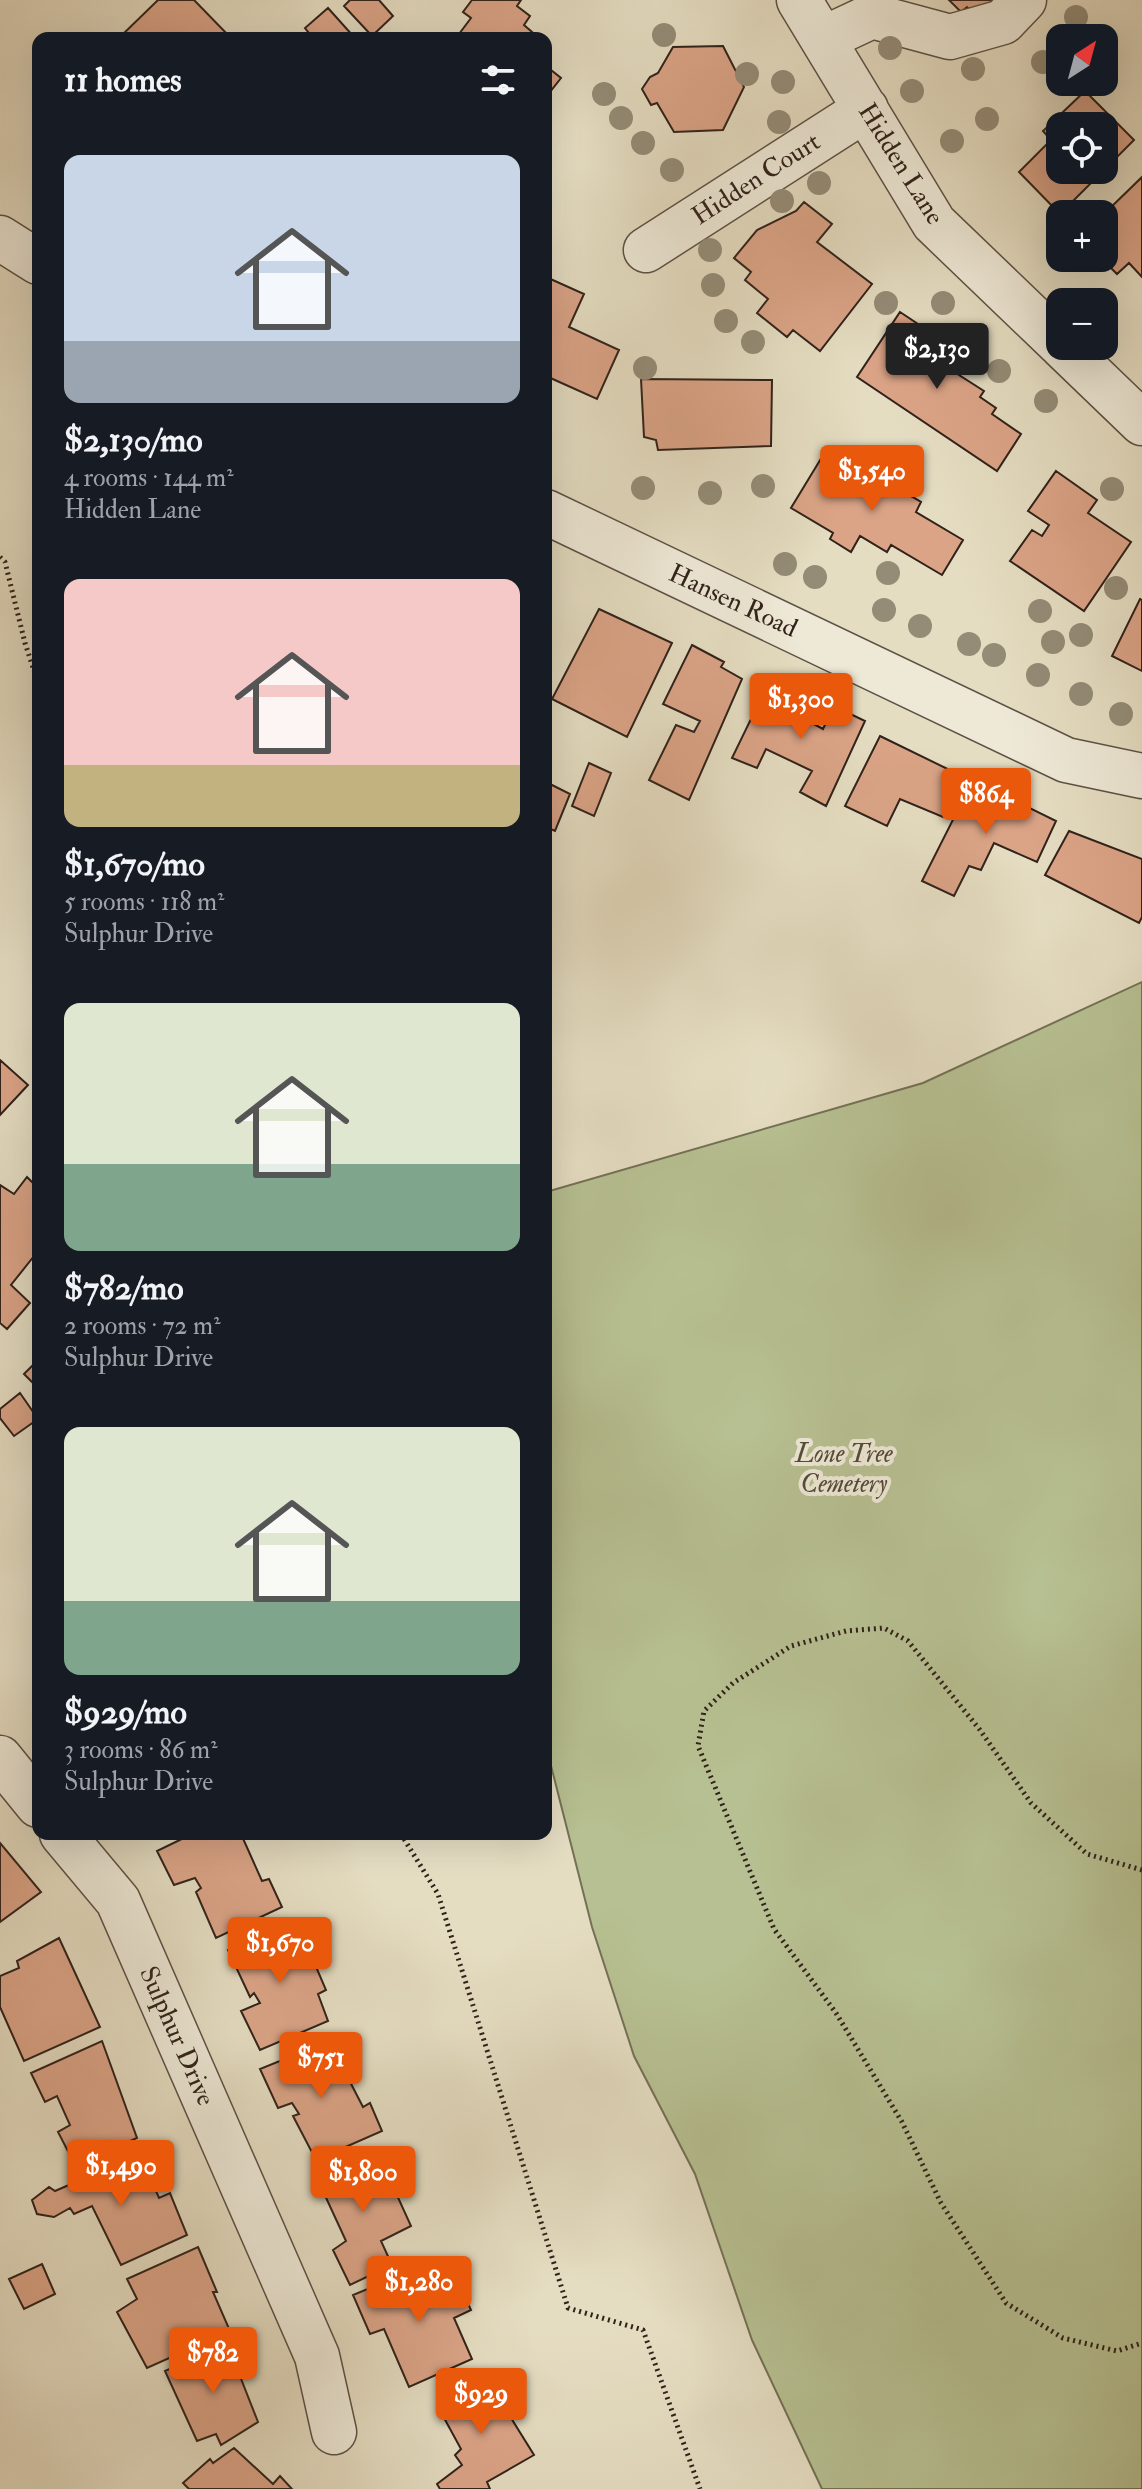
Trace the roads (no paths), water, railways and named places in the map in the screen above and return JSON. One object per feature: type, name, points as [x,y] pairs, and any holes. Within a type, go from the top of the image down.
[{"type":"street","name":"Hidden Lane","points":[[799,0],[934,223],[1046,331]]},
{"type":"street","points":[[823,39],[872,16],[950,37],[1003,22],[1024,0]]},
{"type":"street","name":"Hidden Court","points":[[646,250],[866,109]]},
{"type":"street","points":[[0,238],[32,258]]},
{"type":"street","name":"Hidden Lane","points":[[1077,360],[1142,423]]},
{"type":"street","name":"Hansen Road","points":[[552,515],[1066,760],[1142,776]]},
{"type":"street","points":[[0,1758],[32,1798]]},
{"type":"street","name":"Sulphur Drive","points":[[67,1840],[118,1901],[317,2356],[334,2432]]},
{"type":"park label","name":"Lone Tree Cemetery","points":[[844,1469]]}]
